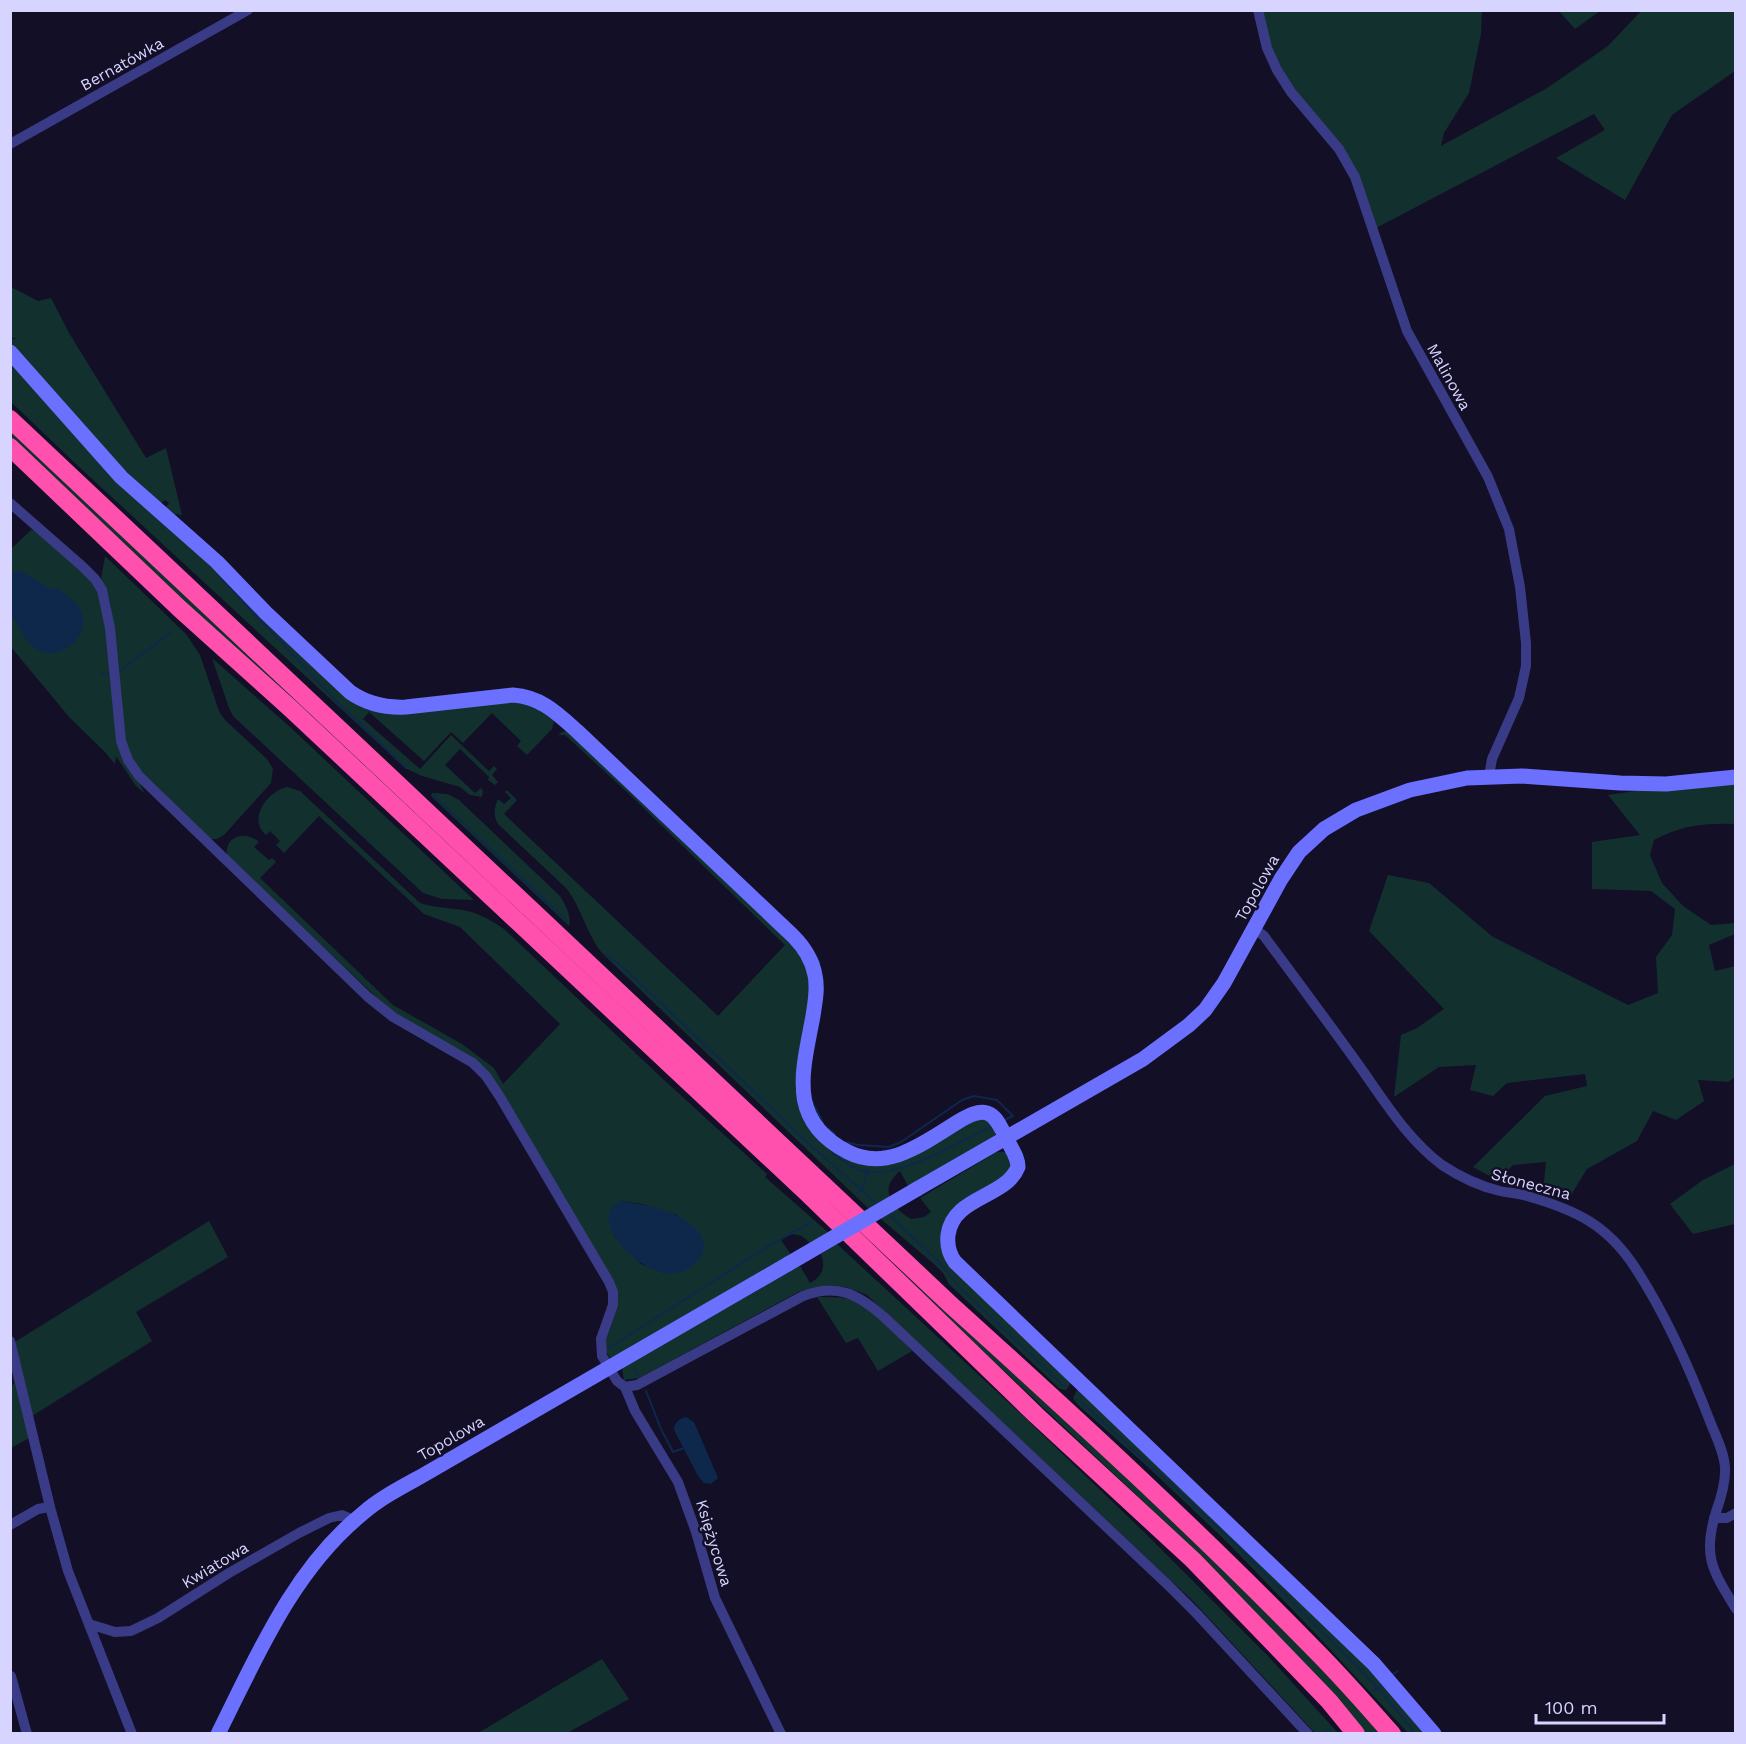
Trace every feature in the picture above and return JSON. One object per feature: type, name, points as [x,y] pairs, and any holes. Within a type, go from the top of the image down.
[{"type":"highway","points":[[10,418],[916,1272],[1059,1402],[1204,1539],[1317,1651],[1392,1734]]},
{"type":"highway","points":[[10,447],[180,609],[290,708],[790,1177],[1036,1415],[1193,1560],[1329,1701],[1356,1734]]},
{"type":"street","name":"Bernatówka","points":[[10,144],[248,10]]},
{"type":"street","name":"Malinowa","points":[[1258,10],[1267,48],[1277,70],[1291,92],[1333,141],[1355,177],[1407,330],[1488,477],[1507,521],[1518,574],[1526,643],[1526,666],[1519,698],[1492,759],[1489,776]]},
{"type":"street","points":[[10,352],[121,477],[218,562],[266,613],[350,692],[362,700],[390,707],[513,695],[541,701],[577,731],[793,936],[809,957],[816,982],[816,998],[802,1074],[802,1093],[807,1110],[816,1126],[836,1145],[856,1156],[870,1159],[888,1158],[909,1151],[967,1117],[981,1112],[994,1118],[1017,1160],[1016,1170],[1010,1179],[966,1207],[954,1218],[947,1239],[952,1258],[1343,1634],[1406,1699],[1434,1734]]},
{"type":"street","points":[[10,503],[82,566],[102,590],[110,627],[121,741],[128,760],[139,776],[368,997],[393,1017],[459,1053],[486,1076],[609,1282],[613,1305],[600,1346],[602,1356],[609,1368]]},
{"type":"street","name":"Topolowa","points":[[218,1734],[258,1653],[284,1607],[320,1556],[354,1520],[375,1504],[420,1477],[1143,1059],[1189,1025],[1205,1010],[1255,929],[1288,866],[1305,846],[1329,825],[1356,810],[1398,793],[1444,781],[1489,776],[1522,776],[1648,784],[1736,777]]},
{"type":"street","name":"Słoneczna","points":[[1255,929],[1264,936],[1393,1113],[1420,1146],[1442,1164],[1479,1185],[1524,1195],[1574,1212],[1605,1231],[1636,1268],[1658,1306],[1702,1400],[1721,1450],[1725,1477],[1714,1518],[1710,1558],[1715,1574],[1736,1609]]},
{"type":"street","points":[[626,1387],[637,1385],[803,1296],[829,1290],[855,1296],[884,1317],[1167,1584],[1308,1734]]},
{"type":"street","points":[[10,1341],[50,1507],[68,1571],[132,1734]]},
{"type":"street","name":"Księżycowa","points":[[609,1368],[620,1384],[626,1387],[635,1411],[678,1482],[696,1532],[715,1598],[781,1734]]},
{"type":"street","points":[[10,1524],[38,1509],[50,1507]]},
{"type":"street","points":[[1714,1518],[1727,1518],[1736,1513]]},
{"type":"street","name":"Kwiatowa","points":[[89,1624],[115,1632],[131,1631],[158,1618],[229,1573],[317,1523],[342,1515],[354,1520]]},
{"type":"street","points":[[11,1676],[27,1734]]},
{"type":"green space","points":[[1559,10],[1600,11],[1575,29]]},
{"type":"green space","points":[[1262,11],[1482,11],[1481,34],[1469,93],[1444,133],[1441,146],[1547,88],[1608,46],[1641,11],[1735,11],[1735,71],[1672,115],[1625,200],[1556,158],[1605,130],[1594,114],[1376,228],[1364,190],[1279,66],[1270,44]]},
{"type":"green space","points":[[11,287],[38,301],[51,298],[69,333],[146,458],[166,448],[182,515],[173,514],[166,507],[169,503],[165,500],[161,503],[127,472],[117,468],[11,345],[11,340],[17,338],[10,338]]},
{"type":"green space","points":[[10,359],[200,553],[358,701],[527,701],[555,718],[552,729],[527,755],[517,746],[521,741],[492,713],[463,743],[451,732],[424,761],[369,712],[363,719],[420,769],[451,735],[489,771],[494,766],[497,769],[492,775],[498,782],[495,785],[488,780],[489,777],[460,749],[445,765],[475,793],[481,788],[482,797],[470,795],[460,787],[422,776],[405,768],[11,402]]},
{"type":"green space","points":[[10,429],[917,1286],[923,1291],[926,1288],[1126,1476],[1303,1648],[1381,1733],[1366,1733],[1295,1653],[1193,1548],[11,439]]},
{"type":"green space","points":[[31,530],[35,530],[86,573],[97,588],[104,606],[117,739],[145,794],[136,786],[116,756],[115,764],[70,718],[11,647],[10,550]]},
{"type":"green space","points":[[105,556],[186,634],[200,655],[219,711],[225,720],[267,759],[273,769],[271,783],[224,835],[217,839],[208,839],[135,766],[124,736],[110,602],[101,579]]},
{"type":"green space","points":[[212,658],[290,727],[474,900],[442,899],[423,893],[233,716]]},
{"type":"green space","points":[[570,730],[805,958],[812,990],[796,1076],[795,1089],[801,1111],[875,1165],[976,1118],[987,1119],[996,1128],[995,1136],[909,1188],[900,1171],[890,1184],[890,1197],[898,1209],[911,1219],[924,1217],[931,1212],[920,1198],[997,1152],[1007,1152],[1011,1159],[1011,1168],[941,1241],[1071,1383],[1066,1390],[1060,1389],[949,1284],[934,1264],[869,1209],[603,954],[566,888],[498,824],[495,815],[496,806],[498,799],[504,804],[511,798],[505,792],[507,790],[517,800],[504,814],[718,1016],[785,945],[629,794],[565,735],[558,735]]},
{"type":"green space","points":[[1735,776],[1735,824],[1703,825],[1674,831],[1654,840],[1650,855],[1662,883],[1683,906],[1711,925],[1735,923],[1735,934],[1709,945],[1715,971],[1735,966],[1735,1077],[1728,1082],[1698,1080],[1704,1101],[1676,1120],[1653,1111],[1637,1141],[1587,1169],[1568,1200],[1543,1191],[1546,1162],[1513,1165],[1499,1181],[1473,1167],[1545,1096],[1587,1086],[1585,1074],[1507,1083],[1493,1096],[1470,1090],[1476,1065],[1439,1067],[1394,1097],[1401,1035],[1417,1028],[1444,1009],[1369,931],[1388,875],[1429,883],[1493,937],[1628,1005],[1658,993],[1656,957],[1672,935],[1675,909],[1651,891],[1592,889],[1592,842],[1640,835],[1608,795]]},
{"type":"green space","points":[[287,787],[300,791],[420,903],[474,913],[504,929],[767,1174],[765,1177],[829,1233],[811,1244],[802,1236],[792,1234],[781,1240],[792,1256],[614,1359],[609,1357],[604,1346],[618,1306],[484,1070],[388,1008],[227,856],[229,844],[232,840],[242,836],[248,836],[259,842],[254,847],[269,860],[272,858],[276,862],[260,878],[393,1005],[462,1044],[494,1068],[503,1084],[560,1024],[460,927],[424,914],[319,816],[284,853],[276,845],[280,841],[270,831],[266,835],[259,821],[262,806],[280,790]],"holes":[[[620,1201],[642,1204],[677,1215],[664,1273],[641,1264],[614,1236]]]},
{"type":"green space","points":[[432,793],[448,794],[459,800],[560,896],[569,914],[569,926],[431,796]]},
{"type":"green space","points":[[1735,1164],[1735,1224],[1693,1234],[1670,1204],[1703,1180]]},
{"type":"green space","points":[[209,1221],[228,1257],[136,1312],[152,1341],[32,1416],[36,1434],[11,1448],[10,1386],[14,1384],[10,1345]]},
{"type":"green space","points":[[837,1244],[1022,1415],[1144,1532],[1267,1655],[1338,1733],[1315,1733],[1194,1602],[867,1295],[841,1286],[800,1291],[639,1378],[624,1380],[622,1368],[800,1266],[810,1283],[814,1281],[820,1275],[823,1267],[821,1254]]},
{"type":"green space","points":[[817,1297],[836,1297],[855,1301],[885,1323],[912,1351],[878,1371],[858,1338],[846,1343]]},
{"type":"green space","points":[[1077,1390],[1080,1390],[1391,1688],[1428,1733],[1408,1733],[1227,1542],[1078,1405],[1073,1398]]},
{"type":"green space","points":[[602,1659],[629,1699],[567,1733],[478,1733]]},
{"type":"water","points":[[19,570],[53,590],[56,587],[71,598],[80,609],[82,630],[78,638],[65,649],[57,653],[48,653],[36,649],[26,639],[12,616],[9,603],[11,575]]},
{"type":"water","points":[[620,1201],[670,1212],[688,1222],[702,1238],[704,1246],[697,1262],[682,1271],[664,1273],[635,1259],[620,1243],[610,1225],[609,1216],[612,1208]]},
{"type":"water","points":[[686,1417],[694,1422],[718,1478],[711,1484],[704,1483],[698,1476],[674,1430],[677,1421]]},
{"type":"waterway","points":[[221,578],[337,702],[406,768]]},
{"type":"waterway","points":[[118,672],[171,632]]},
{"type":"waterway","points":[[101,674],[110,673]]},
{"type":"waterway","points":[[433,795],[568,922]]},
{"type":"waterway","points":[[606,954],[626,970],[807,1142],[877,1204]]},
{"type":"waterway","points":[[817,958],[820,963]]},
{"type":"waterway","points":[[846,1142],[889,1147],[901,1142],[962,1100],[974,1096],[997,1100],[1013,1116],[1004,1120]]},
{"type":"waterway","points":[[813,1103],[823,1123]]},
{"type":"waterway","points":[[832,1153],[859,1170],[883,1172],[899,1169],[933,1156],[994,1125]]},
{"type":"waterway","points":[[829,1129],[835,1134]]},
{"type":"waterway","points":[[857,1193],[862,1190],[868,1169]]},
{"type":"waterway","points":[[888,1214],[942,1265],[958,1286],[1064,1386]]},
{"type":"waterway","points":[[609,1348],[778,1240],[811,1223]]},
{"type":"waterway","points":[[634,1370],[638,1376]]},
{"type":"waterway","points":[[646,1391],[673,1452],[684,1448]]},
{"type":"waterway","points":[[1078,1399],[1228,1537],[1378,1688],[1416,1734]]},
{"type":"waterway","points":[[1393,1674],[1398,1671]]},
{"type":"waterway","points":[[1374,1691],[1382,1684]]},
{"type":"waterway","points":[[1324,1734],[1330,1728]]}]
